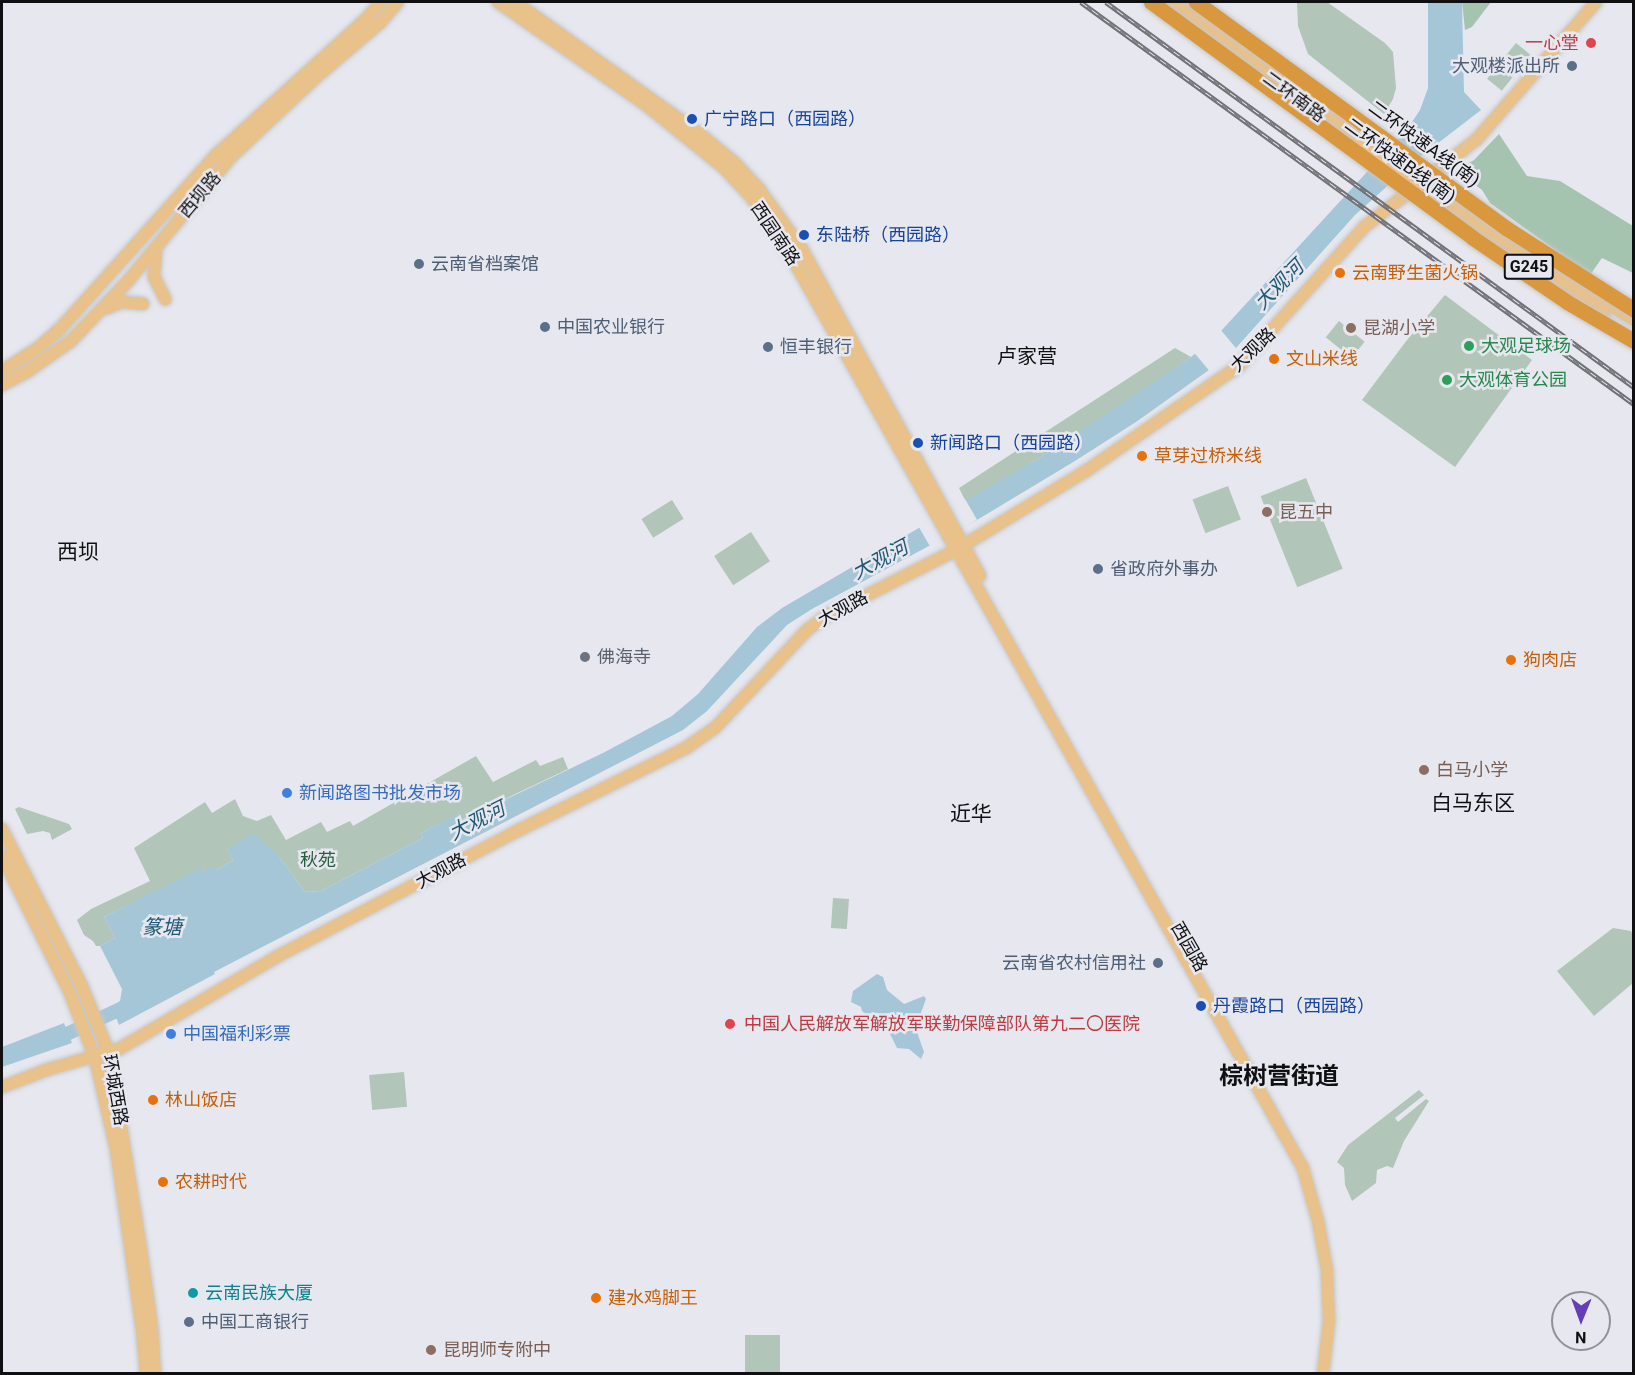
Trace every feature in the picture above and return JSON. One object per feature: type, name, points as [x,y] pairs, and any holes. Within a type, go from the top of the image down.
[{"type":"highway","name":"二环快速B线(南)","points":[[1151,2],[1482,244],[1581,311],[1634,341]]},
{"type":"highway","name":"二环快速A线(南)","points":[[1196,2],[1506,228],[1634,310]]},
{"type":"main road","name":"西坝路","points":[[2,371],[38,348],[59,330],[216,154],[367,18],[381,2]]},
{"type":"main road","name":"西坝路","points":[[2,385],[50,357],[71,341],[99,314],[230,158],[381,22],[398,2]]},
{"type":"main road","name":"西园南路","points":[[498,2],[645,104],[724,168],[752,198],[790,254],[959,548]]},
{"type":"main road","name":"西园南路","points":[[515,2],[700,134],[735,164],[760,190],[802,249],[940,514]]},
{"type":"main road","name":"二环南路","points":[[1164,2],[1361,139]]},
{"type":"main road","name":"二环南路","points":[[1182,2],[1543,276],[1634,332]]},
{"type":"main road","name":"大观路","points":[[2,1087],[46,1070],[95,1058],[131,1043],[305,942],[520,829],[686,748],[715,728],[807,630],[828,615],[959,548],[1127,446],[1239,366],[1364,227],[1478,139],[1596,2]]},
{"type":"main road","name":"二环南路","points":[[1432,191],[1634,320]]},
{"type":"main road","points":[[156,247],[153,262],[154,277],[165,299]]},
{"type":"main road","points":[[99,314],[116,304],[129,302],[142,304]]},
{"type":"main road","name":"西园路","points":[[959,548],[1303,1168],[1318,1221],[1327,1270],[1329,1321],[1323,1374]]},
{"type":"main road","name":"西园路","points":[[959,548],[1263,1077],[1308,1164],[1325,1220],[1334,1270],[1336,1321],[1330,1374]]},
{"type":"main road","name":"环城西路","points":[[2,829],[94,1012],[109,1053],[141,1249],[152,1327],[155,1374]]},
{"type":"main road","name":"环城西路","points":[[2,856],[81,1017],[95,1058],[119,1171],[142,1329],[146,1374]]},
{"type":"green space","points":[[1297,2],[1327,2],[1385,43],[1393,52],[1396,88],[1393,99],[1384,114],[1308,54],[1298,26]]},
{"type":"green space","points":[[1462,2],[1491,2],[1472,27],[1465,30]]},
{"type":"green space","points":[[1516,43],[1531,55],[1502,91],[1487,79]]},
{"type":"green space","points":[[1499,134],[1527,176],[1560,181],[1633,226],[1633,273],[1602,258],[1590,275],[1490,203],[1482,190],[1456,170],[1474,160]]},
{"type":"green space","name":"大观体育公园","points":[[1445,295],[1532,360],[1455,467],[1362,400],[1407,340]]},
{"type":"green space","points":[[1339,321],[1365,342],[1351,358],[1326,337]]},
{"type":"green space","points":[[1175,348],[1191,357],[1083,431],[966,502],[959,488]]},
{"type":"green space","points":[[1306,478],[1343,569],[1297,587],[1261,496]]},
{"type":"green space","points":[[1228,486],[1241,520],[1205,533],[1193,500]]},
{"type":"green space","points":[[672,500],[684,519],[653,538],[641,519]]},
{"type":"green space","points":[[751,532],[770,561],[733,585],[714,556]]},
{"type":"green space","name":"秋苑","points":[[476,756],[493,782],[536,760],[540,766],[563,757],[568,769],[461,820],[459,814],[421,833],[423,838],[321,891],[305,892],[279,856],[227,849],[233,860],[216,870],[204,871],[202,868],[104,917],[115,938],[100,946],[96,946],[84,935],[77,920],[91,909],[150,881],[134,848],[205,802],[212,813],[235,799],[243,816],[257,821],[271,815],[286,840],[321,822],[327,832],[350,821],[353,826]]},
{"type":"green space","points":[[19,807],[69,824],[72,829],[52,840],[50,833],[43,831],[27,834],[15,809]]},
{"type":"green space","points":[[833,898],[849,899],[847,929],[831,928]]},
{"type":"green space","points":[[1613,928],[1631,931],[1633,936],[1633,983],[1594,1016],[1557,971]]},
{"type":"green space","points":[[404,1072],[407,1107],[372,1110],[369,1075]]},
{"type":"green space","points":[[1419,1090],[1424,1095],[1395,1118],[1398,1122],[1426,1099],[1429,1101],[1404,1141],[1393,1168],[1387,1166],[1377,1170],[1376,1183],[1352,1201],[1345,1185],[1344,1168],[1337,1162],[1348,1145]]},
{"type":"green space","points":[[745,1335],[780,1335],[780,1373],[745,1373]]},
{"type":"water","name":"篆塘","points":[[1428,2],[1462,2],[1464,92],[1481,110],[1420,157],[1355,215],[1236,348],[1209,370],[1136,422],[1075,461],[977,520],[812,609],[787,625],[707,711],[683,730],[214,972],[215,974],[119,1025],[112,1007],[120,1001],[122,989],[100,946],[115,938],[104,917],[202,867],[204,871],[213,866],[216,870],[233,860],[227,850],[250,834],[255,835],[279,856],[305,892],[321,891],[423,838],[421,833],[458,814],[462,820],[603,753],[672,716],[698,694],[757,627],[782,608],[1047,453],[1191,357],[1221,331],[1410,125],[1420,110],[1428,88]]},
{"type":"water","points":[[877,974],[883,977],[887,990],[904,1004],[924,996],[926,999],[918,1021],[918,1035],[924,1052],[921,1059],[909,1049],[897,1048],[886,1026],[876,1023],[862,1011],[861,1007],[851,1002],[853,991]]},
{"type":"water","points":[[64,1023],[72,1043],[2,1067],[2,1047]]},
{"type":"pier","points":[[1220,329],[1237,349],[1210,371],[1193,351]]},
{"type":"pier","points":[[965,499],[977,520],[930,547],[918,526]]},
{"type":"waterway","name":"大观河","points":[[54,1040],[129,1005]]},
{"type":"railway","points":[[1081,2],[1634,404]]},
{"type":"railway","points":[[1106,2],[1634,387]]},
{"type":"place","name":"一心堂","points":[[1591,43]]},
{"type":"place","name":"大观楼派出所","points":[[1572,66]]},
{"type":"place","name":"广宁路口（西园路）","points":[[692,119]]},
{"type":"place","name":"东陆桥（西园路）","points":[[804,235]]},
{"type":"place","name":"云南省档案馆","points":[[419,264]]},
{"type":"place","name":"云南野生菌火锅","points":[[1340,273]]},
{"type":"place","name":"中国农业银行","points":[[545,327]]},
{"type":"place","name":"昆湖小学","points":[[1351,328]]},
{"type":"place","name":"大观足球场","points":[[1469,346]]},
{"type":"place","name":"恒丰银行","points":[[768,347]]},
{"type":"place","name":"文山米线","points":[[1274,359]]},
{"type":"place","name":"大观体育公园","points":[[1447,380]]},
{"type":"place","name":"新闻路口（西园路）","points":[[918,443]]},
{"type":"place","name":"草芽过桥米线","points":[[1142,456]]},
{"type":"place","name":"昆五中","points":[[1267,512]]},
{"type":"place","name":"省政府外事办","points":[[1098,569]]},
{"type":"place","name":"佛海寺","points":[[585,657]]},
{"type":"place","name":"狗肉店","points":[[1511,660]]},
{"type":"place","name":"白马小学","points":[[1424,770]]},
{"type":"place","name":"新闻路图书批发市场","points":[[287,793]]},
{"type":"place","name":"云南省农村信用社","points":[[1158,963]]},
{"type":"place","name":"丹霞路口（西园路）","points":[[1201,1006]]},
{"type":"place","name":"中国人民解放军解放军联勤保障部队第九二〇医院","points":[[730,1024]]},
{"type":"place","name":"中国福利彩票","points":[[171,1034]]},
{"type":"place","name":"林山饭店","points":[[153,1100]]},
{"type":"place","name":"农耕时代","points":[[163,1182]]},
{"type":"place","name":"云南民族大厦","points":[[193,1293]]},
{"type":"place","name":"建水鸡脚王","points":[[596,1298]]},
{"type":"place","name":"中国工商银行","points":[[189,1322]]},
{"type":"place","name":"昆明师专附中","points":[[431,1350]]},
{"type":"district","name":"卢家营","points":[[1027,356]]},
{"type":"district","name":"西坝","points":[[78,552]]},
{"type":"district","name":"白马东区","points":[[1473,803]]},
{"type":"district","name":"近华","points":[[971,814]]},
{"type":"district","name":"棕树营街道","points":[[1279,1077]]}]
